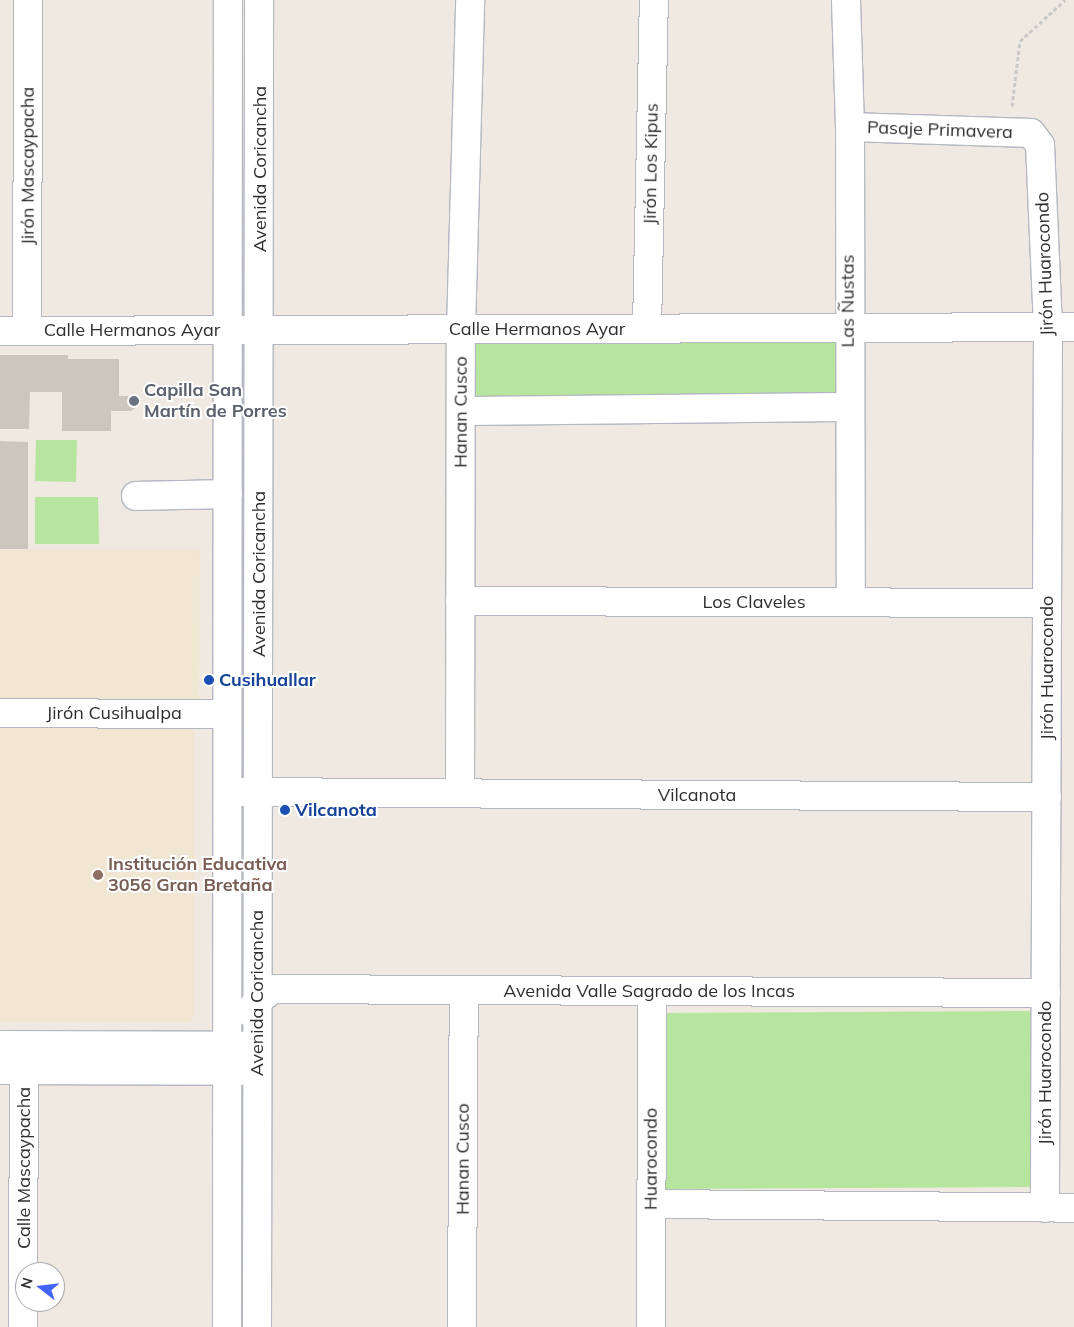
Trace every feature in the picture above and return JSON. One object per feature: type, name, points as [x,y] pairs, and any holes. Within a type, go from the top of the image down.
[{"type":"street","name":"Jirón Mascaypacha","points":[[27,331],[28,0]]},
{"type":"street","name":"Avenida Coricancha","points":[[227,1327],[228,0]]},
{"type":"street","name":"Avenida Coricancha","points":[[257,1327],[256,1058],[260,0]]},
{"type":"street","name":"Hanan Cusco","points":[[460,793],[462,329],[470,0]]},
{"type":"street","name":"Jirón Los Kipus","points":[[647,328],[654,0]]},
{"type":"street","name":"Las Ñustas","points":[[846,0],[850,127],[848,328],[851,602]]},
{"type":"street","name":"Pasaje Primavera","points":[[850,127],[1020,132]]},
{"type":"street","name":"Jirón Huarocondo","points":[[1020,132],[1040,145],[1061,327],[1047,603],[1045,1208]]},
{"type":"street","name":"Calle Hermanos Ayar","points":[[0,331],[1061,327]]},
{"type":"street","points":[[461,411],[849,407]]},
{"type":"street","points":[[136,496],[228,494]]},
{"type":"street","name":"Los Claveles","points":[[460,601],[1047,603]]},
{"type":"street","name":"Jirón Cusihualpa","points":[[0,713],[227,714]]},
{"type":"street","name":"Vilcanota","points":[[227,792],[1047,797]]},
{"type":"street","name":"Avenida Valle Sagrado de los Incas","points":[[257,1001],[273,989],[1046,993]]},
{"type":"street","name":"Hanan Cusco","points":[[462,1327],[464,990]]},
{"type":"street","name":"Huarocondo","points":[[651,1327],[652,991]]},
{"type":"street","points":[[226,1058],[257,1001]]},
{"type":"street","points":[[0,1045],[226,1058]]},
{"type":"street","points":[[12,1070],[256,1058]]},
{"type":"street","name":"Calle Mascaypacha","points":[[12,1070],[22,1327]]},
{"type":"street","points":[[651,1204],[1074,1208]]},
{"type":"path","points":[[1020,132],[1020,41],[1065,0]]},
{"type":"shaded area","points":[[0,549],[200,549],[199,703],[0,702]]},
{"type":"shaded area","name":"Institución Educativa 3056 Gran Bretaña","points":[[190,727],[195,734],[195,1016],[189,1022],[0,1021],[0,728]]},
{"type":"green space","points":[[838,334],[838,399],[471,402],[471,337]]},
{"type":"green space","points":[[36,440],[77,440],[76,482],[35,481]]},
{"type":"green space","points":[[35,497],[98,497],[99,544],[35,544]]},
{"type":"green space","points":[[1030,1011],[1030,1187],[665,1189],[665,1013]]},
{"type":"building","points":[[0,355],[68,355],[68,359],[119,359],[119,396],[132,396],[136,400],[136,408],[131,411],[111,411],[111,431],[62,431],[62,392],[30,392],[29,429],[0,429]]},
{"type":"building","points":[[0,441],[28,442],[28,549],[0,549]]},
{"type":"place","name":"Capilla San Martín de Porres","points":[[134,401]]},
{"type":"place","name":"Cusihuallar","points":[[209,680]]},
{"type":"place","name":"Vilcanota","points":[[285,810]]},
{"type":"place","name":"Institución Educativa 3056 Gran Bretaña","points":[[98,875]]}]
